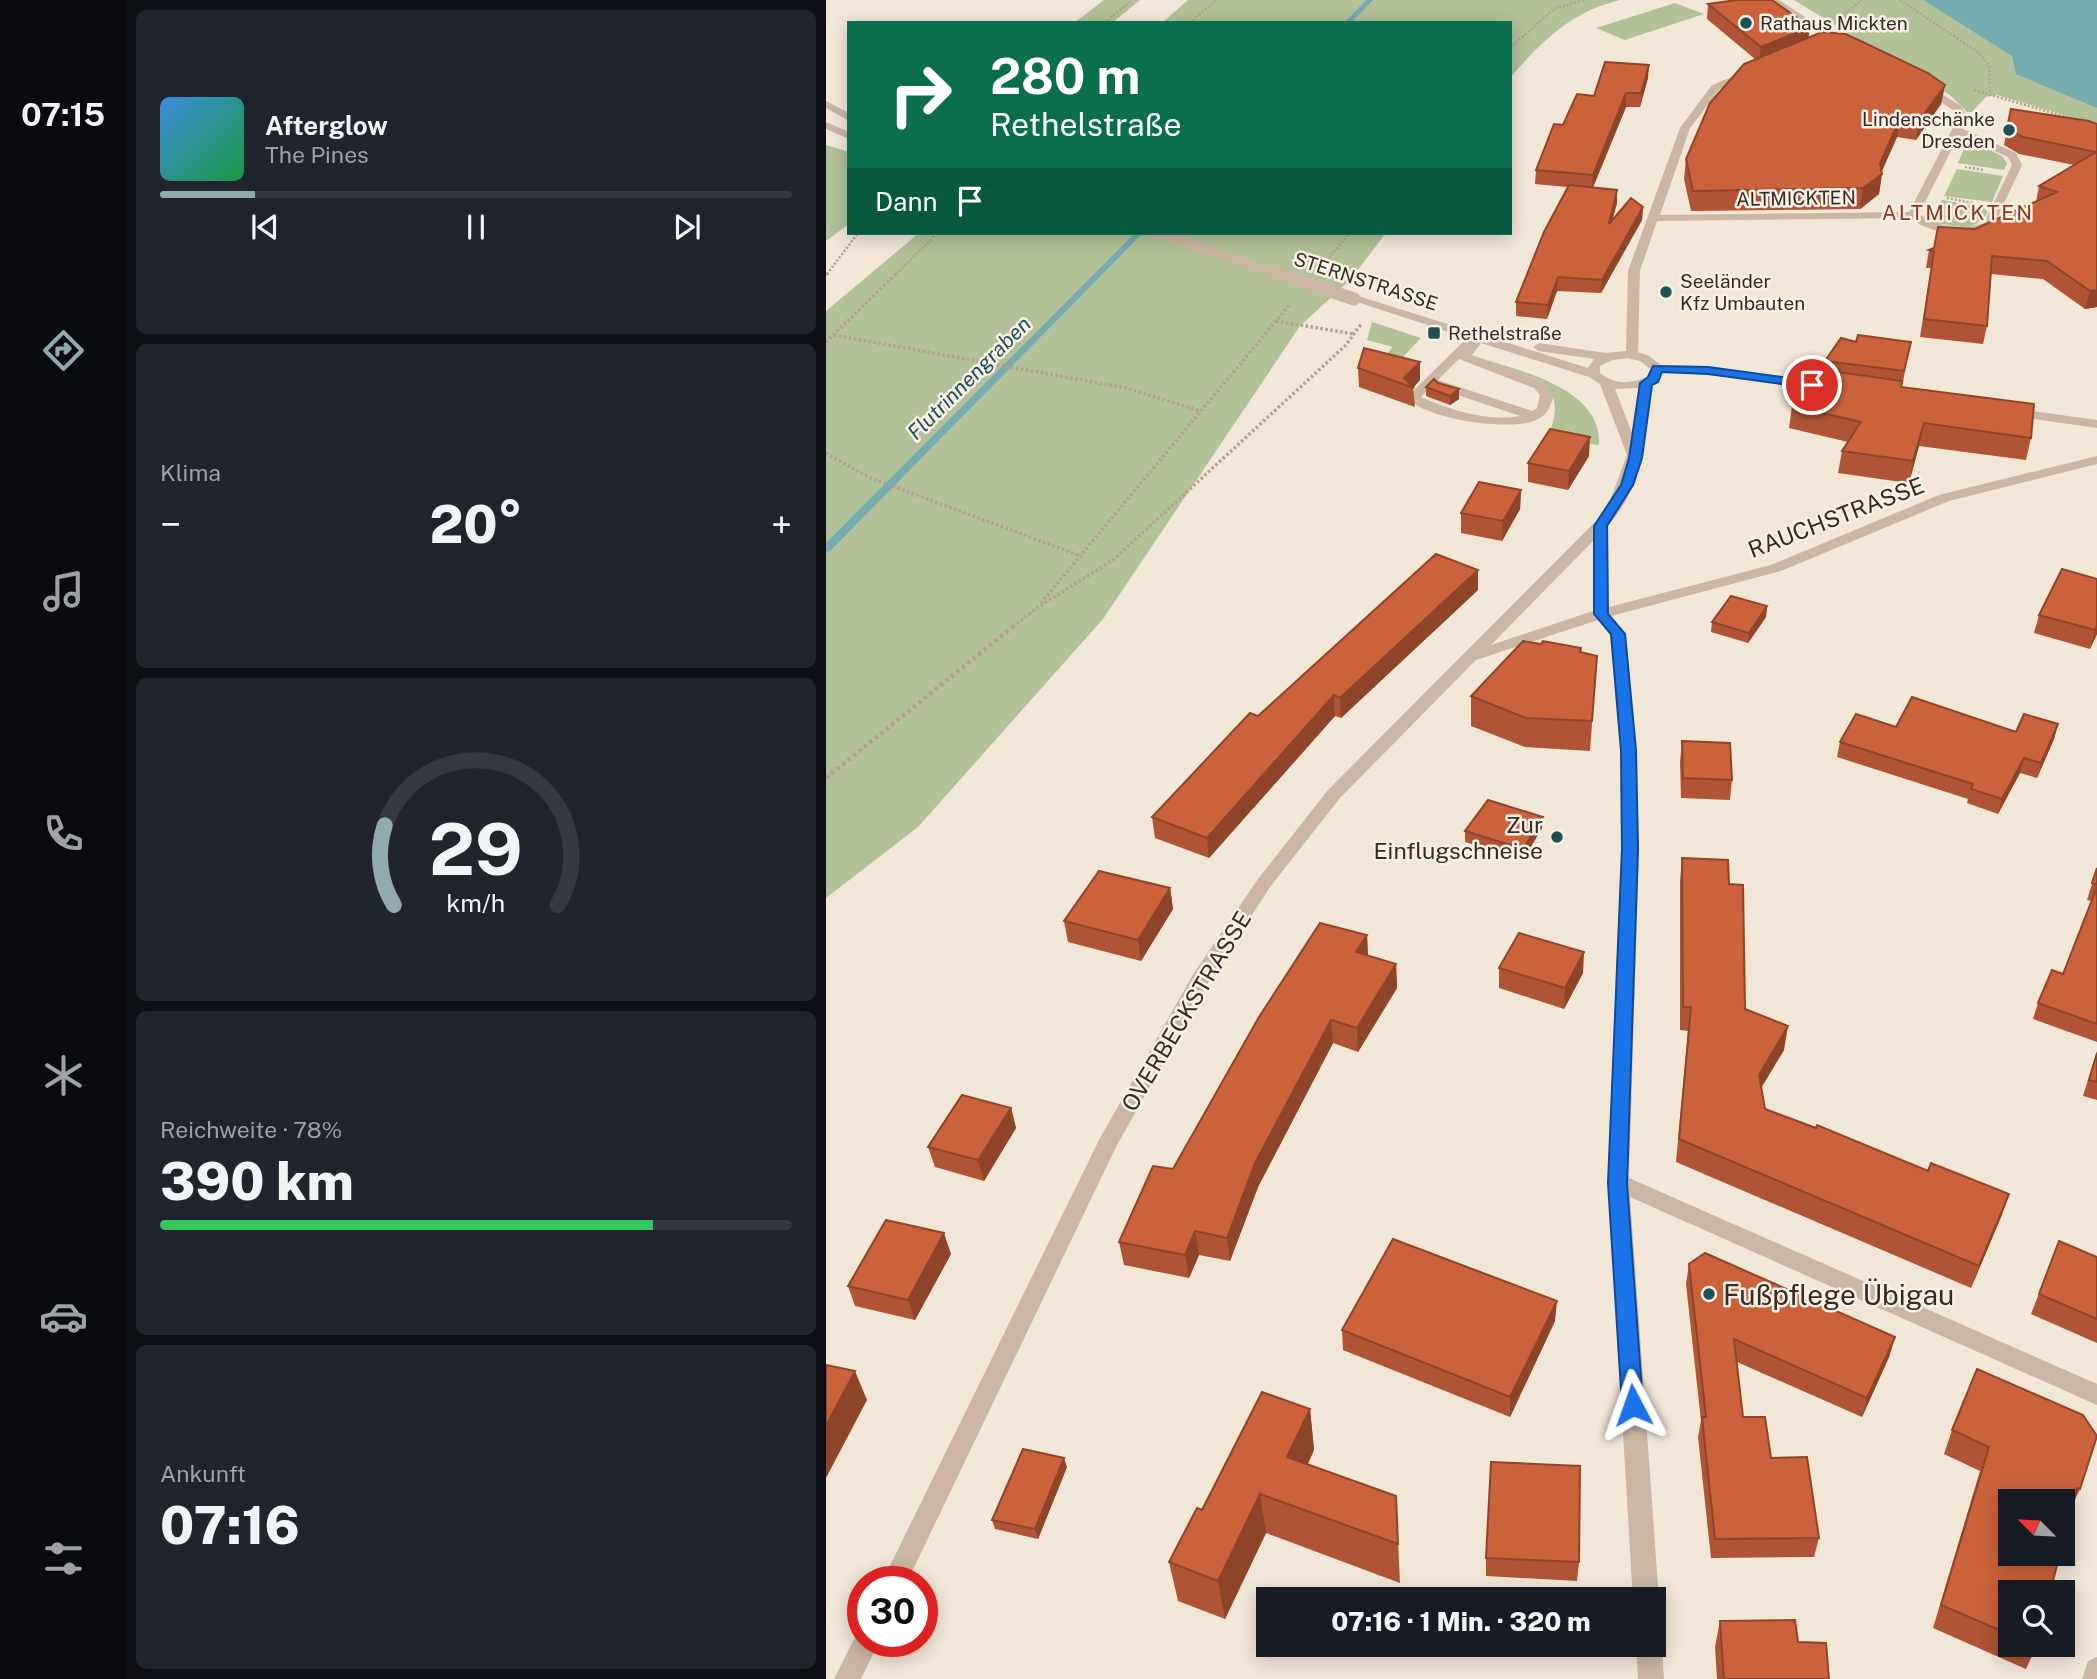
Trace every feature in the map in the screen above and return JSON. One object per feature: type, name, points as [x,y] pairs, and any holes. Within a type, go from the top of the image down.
[{"type":"street","points":[[1773,0],[1831,39],[1854,50]]},
{"type":"street","points":[[1818,44],[1831,39]]},
{"type":"street","points":[[1755,71],[1716,87],[1685,128],[1634,271],[1632,355],[1649,360],[1657,369],[1708,370],[1842,389]]},
{"type":"street","points":[[1910,78],[1957,107],[1964,118],[1956,130],[1913,215],[1922,224],[1975,231],[1989,225],[2017,165],[2012,155],[1956,130]]},
{"type":"street","points":[[826,104],[847,117]]},
{"type":"street","points":[[826,125],[847,135]]},
{"type":"street","name":"ALTMICKTEN","points":[[1654,218],[1913,215]]},
{"type":"street","name":"STERNSTRASSE","points":[[1163,235],[1626,387],[1646,383]]},
{"type":"street","points":[[1480,337],[1464,357],[1539,385],[1547,395],[1547,404],[1532,416],[1513,422],[1422,390],[1480,337]]},
{"type":"street","name":"STERNSTRASSE","points":[[1480,337],[1605,357],[1632,355]]},
{"type":"street","points":[[1605,357],[1594,365],[1636,458]]},
{"type":"street","points":[[1646,383],[1653,379],[1657,369]]},
{"type":"street","points":[[1436,377],[1444,387],[1532,416]]},
{"type":"street","name":"OVERBECKSTRASSE","points":[[902,1566],[1107,1143],[1201,978],[1264,883],[1334,794],[1601,526],[1627,485],[1636,458],[1646,383]]},
{"type":"street","points":[[2003,411],[2097,424]]},
{"type":"street","name":"RAUCHSTRASSE","points":[[1471,656],[1601,614],[1776,568],[1944,498],[2097,460]]},
{"type":"street","points":[[1601,526],[1601,614],[1618,634],[1628,750],[1630,849],[1618,1183],[1645,1587]]},
{"type":"street","points":[[1618,1183],[2097,1395]]},
{"type":"street","points":[[848,1679],[859,1657]]},
{"type":"street","points":[[1650,1657],[1651,1679]]},
{"type":"street","points":[[2095,1679],[2097,1670]]},
{"type":"path","points":[[1106,21],[1132,0]]},
{"type":"path","points":[[1192,21],[1216,0]]},
{"type":"path","points":[[1512,46],[1554,9],[1584,0]]},
{"type":"path","points":[[1900,0],[1979,53],[1989,65],[1990,95],[2087,123]]},
{"type":"path","points":[[1940,163],[2013,174]]},
{"type":"path","points":[[1924,194],[1998,208]]},
{"type":"path","points":[[826,275],[856,235]]},
{"type":"path","points":[[826,342],[936,235]]},
{"type":"path","points":[[1325,262],[1347,235]]},
{"type":"path","points":[[1038,607],[1293,301]]},
{"type":"path","points":[[826,778],[1038,607],[1113,560],[1346,345],[1375,306]]},
{"type":"path","points":[[1276,321],[1354,334]]},
{"type":"path","points":[[834,335],[1126,388],[1201,411]]},
{"type":"path","points":[[826,453],[868,477],[1081,556]]},
{"type":"green space","points":[[1104,0],[1140,0],[1114,21],[1077,21]]},
{"type":"green space","points":[[1188,0],[1620,0],[1572,20],[1546,40],[1512,76],[1512,21],[1164,21]]},
{"type":"green space","points":[[1794,0],[1923,0],[2097,108],[2097,125],[1997,95],[1986,97],[1972,112],[1967,112],[1950,95]]},
{"type":"green space","points":[[1675,3],[1704,14],[1625,40],[1596,28]]},
{"type":"green space","points":[[1968,139],[2002,156],[2007,163],[2004,170],[1958,163]]},
{"type":"green space","points":[[826,145],[847,151],[847,225],[826,241]]},
{"type":"green space","points":[[1957,169],[2003,176],[1992,202],[1944,196]]},
{"type":"green space","points":[[1942,200],[1982,207],[1988,212],[1977,224],[1969,226],[1929,221]]},
{"type":"green space","points":[[917,235],[1384,235],[1350,280],[1300,326],[1103,619],[918,827],[826,898],[826,311]]},
{"type":"green space","points":[[1372,322],[1421,338],[1382,379],[1367,375],[1393,347],[1367,340]]},
{"type":"green space","points":[[1476,357],[1554,384],[1573,396],[1587,409],[1597,425],[1599,445],[1546,439],[1553,423],[1555,408],[1548,387],[1542,381]]},
{"type":"water","points":[[1923,0],[2097,0],[2097,108],[2016,74],[2012,56]]},
{"type":"building","points":[[1737,0],[1772,0],[1810,27],[1761,47],[1708,4]]},
{"type":"building","points":[[1822,32],[1846,34],[1928,73],[1945,85],[1919,121],[1900,118],[1880,163],[1882,174],[1863,188],[1693,191],[1686,159],[1710,103],[1744,64]]},
{"type":"building","points":[[1605,62],[1649,65],[1641,93],[1626,93],[1593,175],[1536,170],[1554,124],[1563,125],[1577,94],[1594,96]]},
{"type":"building","points":[[2011,109],[2097,124],[2097,290],[2090,291],[2047,261],[1992,256],[1987,326],[1924,319],[1934,251],[1929,250],[1934,248],[1938,227],[1975,229],[2057,192],[2039,186],[2096,152],[2023,137],[2007,128]]},
{"type":"building","points":[[1569,185],[1617,190],[1609,224],[1631,198],[1643,207],[1602,280],[1558,277],[1548,305],[1516,302],[1544,232]]},
{"type":"building","points":[[1858,335],[1911,342],[1904,371],[1825,361],[1841,338],[1856,342]]},
{"type":"building","points":[[1364,348],[1420,362],[1404,378],[1414,388],[1358,368]]},
{"type":"building","points":[[1817,369],[1902,381],[1901,387],[2034,404],[2031,438],[1924,423],[1913,461],[1842,451],[1861,422],[1792,406]]},
{"type":"building","points":[[1434,379],[1438,383],[1459,389],[1450,396],[1426,387]]},
{"type":"building","points":[[1550,429],[1590,437],[1569,471],[1528,463]]},
{"type":"building","points":[[1479,482],[1521,490],[1503,521],[1461,513]]},
{"type":"building","points":[[1436,554],[1478,570],[1340,698],[1334,695],[1207,838],[1152,817],[1250,713],[1258,716]]},
{"type":"building","points":[[2062,569],[2097,579],[2095,630],[2039,615]]},
{"type":"building","points":[[1731,596],[1767,606],[1749,633],[1712,622]]},
{"type":"building","points":[[1523,641],[1541,644],[1543,641],[1581,648],[1580,652],[1597,656],[1592,721],[1526,718],[1471,696]]},
{"type":"building","points":[[1912,697],[2016,732],[2024,714],[2058,724],[2041,763],[2024,758],[2002,799],[1971,789],[1973,784],[1840,742],[1856,714],[1896,727]]},
{"type":"building","points":[[1682,741],[1730,743],[1732,780],[1683,778]]},
{"type":"building","points":[[1488,800],[1543,817],[1523,849],[1465,831]]},
{"type":"building","points":[[1682,858],[1728,860],[1729,884],[1743,885],[1745,1009],[1788,1026],[1759,1075],[1765,1109],[1816,1128],[1817,1125],[1928,1171],[1931,1163],[2009,1194],[1979,1266],[1679,1139],[1691,1007],[1683,1007]]},
{"type":"building","points":[[2097,868],[2097,885],[2092,883]]},
{"type":"building","points":[[1099,871],[1170,888],[1138,940],[1064,921]]},
{"type":"building","points":[[2097,887],[2097,1024],[2038,1003],[2052,970],[2063,974]]},
{"type":"building","points":[[1320,923],[1367,935],[1356,952],[1396,964],[1357,1028],[1331,1020],[1255,1163],[1227,1238],[1195,1231],[1185,1255],[1119,1242],[1153,1166],[1173,1169],[1259,1017]]},
{"type":"building","points":[[1519,933],[1584,952],[1565,988],[1499,968]]},
{"type":"building","points":[[2097,1053],[2097,1082],[2089,1080]]},
{"type":"building","points":[[962,1095],[1011,1108],[978,1160],[928,1147]]},
{"type":"building","points":[[886,1220],[944,1233],[908,1300],[848,1286]]},
{"type":"building","points":[[1393,1239],[1557,1301],[1510,1397],[1342,1330]]},
{"type":"building","points":[[2059,1241],[2097,1257],[2097,1319],[2039,1294]]},
{"type":"building","points":[[1705,1253],[1895,1337],[1867,1398],[1734,1339],[1743,1417],[1765,1417],[1771,1458],[1807,1457],[1819,1538],[1715,1539],[1702,1417],[1706,1417],[1689,1264]]},
{"type":"building","points":[[826,1365],[855,1371],[826,1426]]},
{"type":"building","points":[[1977,1369],[2083,1415],[2097,1436],[2080,1489],[2077,1488],[2076,1492],[2076,1489],[1998,1489],[1998,1566],[2057,1566],[2053,1580],[1998,1580],[1998,1629],[1941,1605],[1989,1447],[1952,1430]]},
{"type":"building","points":[[1262,1392],[1310,1409],[1287,1457],[1396,1496],[1398,1544],[1260,1494],[1218,1581],[1169,1562],[1197,1508],[1202,1510]]},
{"type":"building","points":[[1023,1449],[1064,1458],[1035,1529],[992,1520]]},
{"type":"building","points":[[1491,1462],[1580,1466],[1579,1562],[1486,1558]]},
{"type":"building","points":[[1795,1620],[1798,1642],[1826,1643],[1829,1679],[1724,1679],[1720,1621]]},
{"type":"waterway","name":"Flutrinnengraben","points":[[1349,21],[1370,0]]},
{"type":"waterway","name":"Flutrinnengraben","points":[[826,549],[1137,235]]},
{"type":"place","name":"Rathaus Mickten","points":[[1746,23]]},
{"type":"place","name":"Lindenschänke Dresden","points":[[2009,130]]},
{"type":"place","name":"Seeländer Kfz Umbauten","points":[[1666,292]]},
{"type":"place","name":"Rethelstraße","points":[[1434,333]]},
{"type":"place","name":"Zur Einflugschneise","points":[[1557,837]]},
{"type":"place","name":"Fußpflege Übigau","points":[[1709,1294]]},
{"type":"district","name":"ALTMICKTEN","points":[[1958,212]]},
{"type":"route","points":[[1633,1405],[1618,1183],[1630,849],[1628,750],[1618,634],[1601,614],[1601,526],[1612,513],[1627,485],[1636,458],[1646,383],[1657,374],[1657,369],[1708,370],[1812,385]]}]
